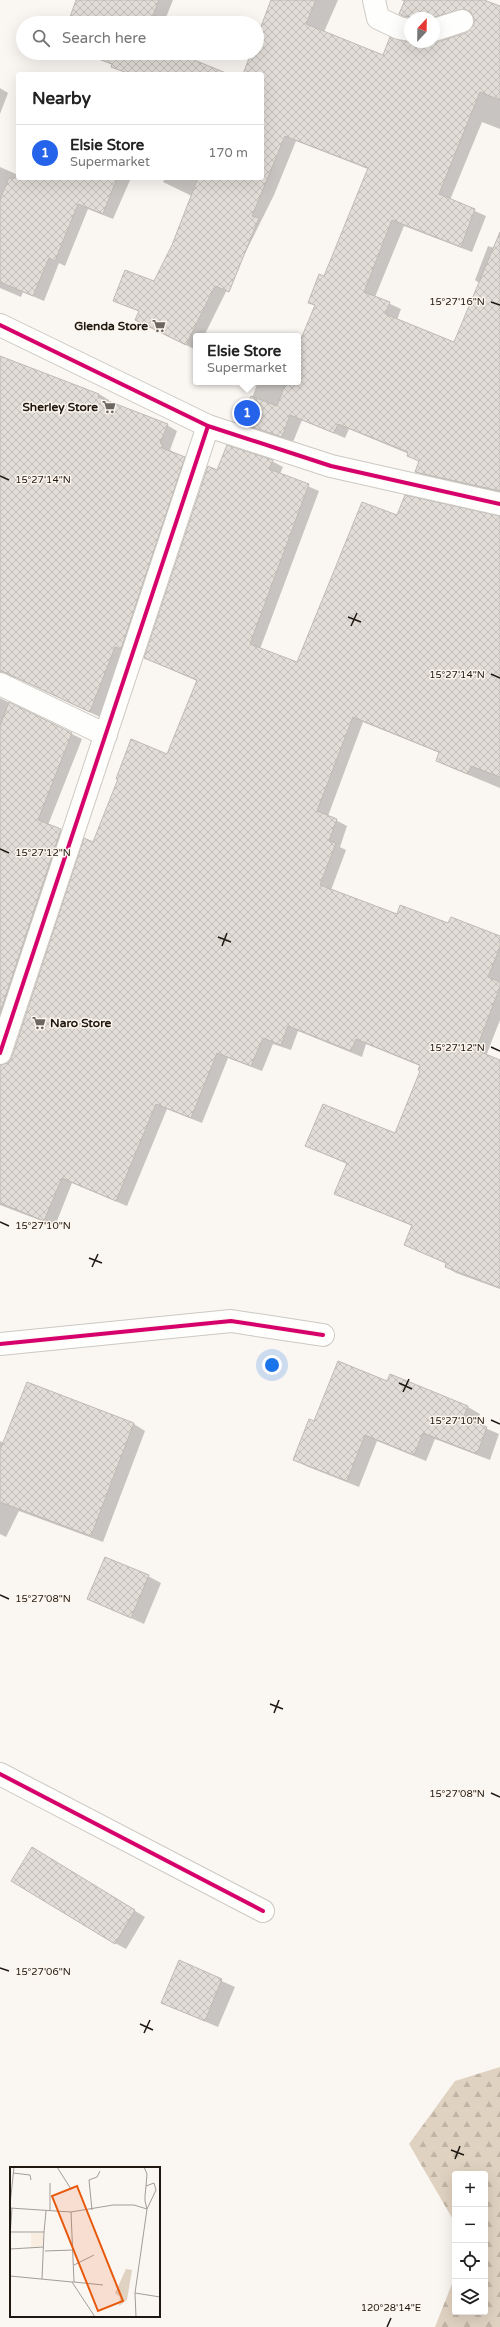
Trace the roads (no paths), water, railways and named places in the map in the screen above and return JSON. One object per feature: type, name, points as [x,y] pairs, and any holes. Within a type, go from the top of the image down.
[{"type":"street","points":[[374,0],[378,18],[404,29]]},
{"type":"street","points":[[440,28],[462,21]]},
{"type":"street","points":[[0,325],[208,426],[332,466],[500,504]]},
{"type":"street","points":[[0,1052],[208,426]]},
{"type":"street","points":[[0,684],[106,735]]},
{"type":"street","points":[[0,1344],[231,1320],[323,1335]]},
{"type":"street","points":[[0,1774],[263,1910]]},
{"type":"place","name":"Glenda Store","points":[[159,326]]},
{"type":"place","name":"Sherley Store","points":[[109,407]]},
{"type":"place","name":"Elsie Store","points":[[247,413]]},
{"type":"place","name":"Naro Store","points":[[39,1023]]}]
